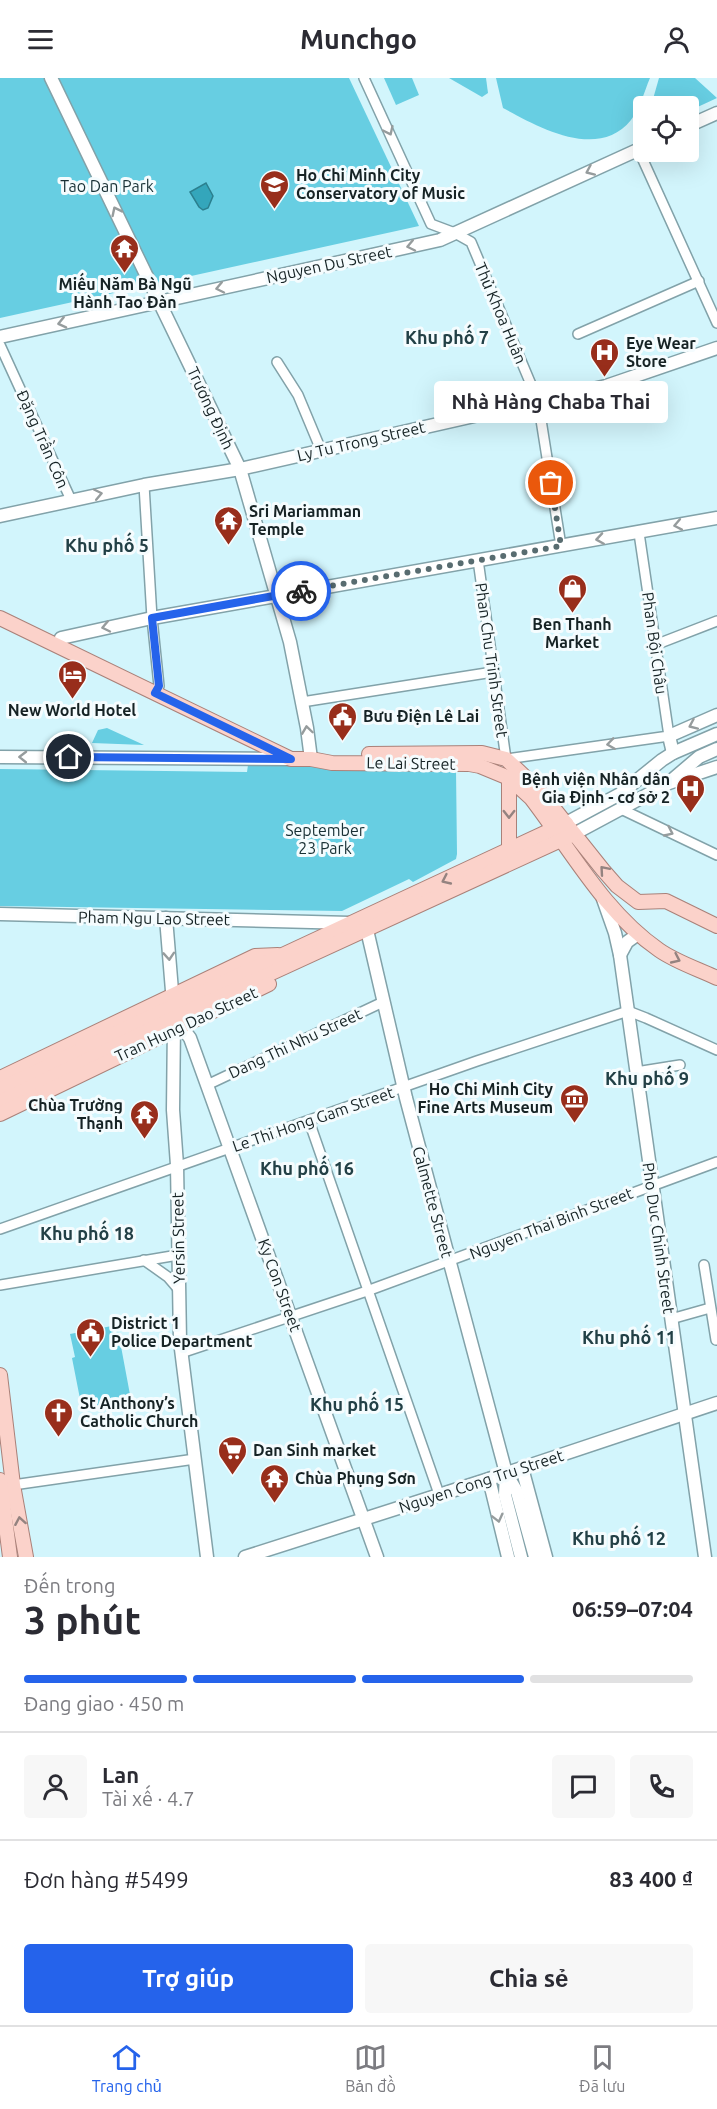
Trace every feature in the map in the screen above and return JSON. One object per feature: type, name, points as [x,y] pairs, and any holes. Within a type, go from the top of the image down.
[{"type":"main road","points":[[0,608],[291,759]]},
{"type":"main road","points":[[0,618],[311,759]]},
{"type":"main road","name":"Le Lai Street","points":[[311,759],[332,754],[482,753],[506,759]]},
{"type":"main road","name":"Le Lai Street","points":[[291,759],[333,762],[469,764],[490,769],[508,778],[564,832]]},
{"type":"main road","points":[[506,759],[540,791],[600,893],[638,934],[661,951],[717,978]]},
{"type":"main road","points":[[508,778],[507,856],[564,832]]},
{"type":"main road","points":[[564,832],[617,886],[638,902],[666,901],[717,926]]},
{"type":"main road","name":"Tran Hung Dao Street","points":[[0,1114],[10,1087],[54,1069],[122,1036],[175,1015],[255,956],[283,955],[350,923],[507,856]]},
{"type":"main road","name":"Tran Hung Dao Street","points":[[0,1102],[10,1087],[367,930],[507,856]]},
{"type":"main road","points":[[0,1375],[10,1557]]},
{"type":"main road","points":[[7,1482],[26,1557]]},
{"type":"street","name":"Trương Định","points":[[51,78],[240,469],[290,642],[311,759]]},
{"type":"street","name":"Thủ Khoa Huân","points":[[364,78],[431,224],[471,242],[538,401],[561,546]]},
{"type":"street","points":[[699,121],[717,113]]},
{"type":"street","name":"Nguyen Du Street","points":[[0,337],[441,240],[633,152]]},
{"type":"street","points":[[647,162],[717,323]]},
{"type":"street","points":[[578,334],[699,281]]},
{"type":"street","name":"Đặng Trần Côn","points":[[0,345],[71,500]]},
{"type":"street","name":"Ly Tu Trong Street","points":[[0,516],[144,485],[240,469],[606,386],[717,348]]},
{"type":"street","points":[[277,362],[298,395],[321,450]]},
{"type":"street","points":[[144,485],[157,689]]},
{"type":"street","points":[[61,638],[152,618],[717,518]]},
{"type":"street","name":"Phan Bội Châu","points":[[639,533],[673,753]]},
{"type":"street","name":"Phan Chu Trinh Street","points":[[478,560],[506,759]]},
{"type":"street","points":[[656,645],[717,621]]},
{"type":"street","points":[[302,702],[493,672]]},
{"type":"street","points":[[506,759],[669,736],[717,714]]},
{"type":"street","points":[[564,832],[620,794],[662,760],[717,734]]},
{"type":"street","points":[[669,783],[699,757],[717,749]]},
{"type":"street","name":"Le Lai Street","points":[[0,757],[291,759]]},
{"type":"street","points":[[564,832],[621,809],[669,783],[717,767]]},
{"type":"street","points":[[621,809],[717,855]]},
{"type":"street","name":"Pho Duc Chinh Street","points":[[600,893],[609,913],[620,955],[705,1557]]},
{"type":"street","name":"Pham Ngu Lao Street","points":[[0,914],[350,923]]},
{"type":"street","name":"Yersin Street","points":[[166,918],[175,1015],[173,1111],[177,1165],[181,1353],[207,1557]]},
{"type":"street","points":[[308,922],[311,941]]},
{"type":"street","name":"Calmette Street","points":[[367,930],[403,1087],[511,1494]]},
{"type":"street","points":[[620,955],[627,942],[638,934]]},
{"type":"street","name":"Dang Thi Nhu Street","points":[[207,1085],[383,1002]]},
{"type":"street","points":[[628,1011],[717,1050]]},
{"type":"street","name":"Le Thi Hong Gam Street","points":[[0,1229],[177,1165],[628,1011]]},
{"type":"street","name":"Ky Con Street","points":[[175,1015],[190,1038],[377,1557]]},
{"type":"street","points":[[636,1072],[680,1065]]},
{"type":"street","points":[[309,1121],[439,1494]]},
{"type":"street","name":"Nguyen Thai Binh Street","points":[[181,1353],[368,1291],[717,1162]]},
{"type":"street","points":[[0,1285],[178,1255]]},
{"type":"street","points":[[144,1260],[168,1277],[180,1291]]},
{"type":"street","points":[[704,1265],[716,1340]]},
{"type":"street","points":[[671,1319],[710,1308]]},
{"type":"street","name":"Nguyen Cong Tru Street","points":[[245,1557],[717,1403]]},
{"type":"street","points":[[7,1482],[195,1459]]},
{"type":"street","points":[[522,1468],[546,1557]]},
{"type":"street","points":[[489,1479],[508,1557]]},
{"type":"street","points":[[511,1494],[521,1557]]},
{"type":"street","points":[[511,1494],[535,1557]]},
{"type":"green space","name":"Tao Dan Park","points":[[0,78],[349,78],[419,226],[0,318]]},
{"type":"green space","points":[[384,78],[412,78],[419,95],[396,105]]},
{"type":"green space","points":[[449,78],[486,78],[488,93],[482,97]]},
{"type":"green space","points":[[496,78],[650,78],[643,96],[633,96],[631,120],[617,132],[602,138],[585,139],[550,131],[503,108]]},
{"type":"green space","points":[[659,78],[695,78],[717,98],[699,106],[699,96],[654,96]]},
{"type":"green space","points":[[107,728],[144,745],[92,743],[98,730]]},
{"type":"green space","name":"September 23 Park","points":[[248,765],[456,770],[456,859],[413,882],[409,879],[342,911],[0,906],[0,769],[247,772]]},
{"type":"green space","points":[[117,1325],[131,1400],[82,1409],[72,1358],[75,1357],[70,1334]]},
{"type":"shaded area","points":[[206,183],[213,196],[208,208],[203,210],[190,192]]},
{"type":"way so far","points":[[301,591],[561,546],[551,483]]},
{"type":"place","name":"Ho Chi Minh City Conservatory of Music","points":[[275,210]]},
{"type":"place","name":"Miếu Năm Bà Ngũ Hành Tao Đàn","points":[[125,274]]},
{"type":"place","name":"Eye Wear Store","points":[[605,378]]},
{"type":"place","name":"Nhà Hàng Chaba Thai","points":[[551,483]]},
{"type":"place","name":"Sri Mariamman Temple","points":[[228,546]]},
{"type":"place","name":"Ben Thanh Market","points":[[572,614]]},
{"type":"place","name":"New World Hotel","points":[[72,700]]},
{"type":"place","name":"Bưu Điện Lê Lai","points":[[342,742]]},
{"type":"place","name":"Bệnh viện Nhân dân Gia Định - cơ sở 2","points":[[691,814]]},
{"type":"place","name":"Ho Chi Minh City Fine Arts Museum","points":[[574,1124]]},
{"type":"place","name":"Chùa Trường Thạnh","points":[[144,1140]]},
{"type":"place","name":"District 1 Police Department","points":[[90,1358]]},
{"type":"place","name":"St Anthony’s Catholic Church","points":[[59,1438]]},
{"type":"place","name":"Dan Sinh market","points":[[232,1476]]},
{"type":"place","name":"Chùa Phụng Sơn","points":[[274,1504]]},
{"type":"district","name":"Khu phố 7","points":[[447,337]]},
{"type":"district","name":"Khu phố 5","points":[[107,545]]},
{"type":"district","name":"Khu phố 9","points":[[647,1078]]},
{"type":"district","name":"Khu phố 16","points":[[307,1168]]},
{"type":"district","name":"Khu phố 18","points":[[87,1233]]},
{"type":"district","name":"Khu phố 11","points":[[629,1337]]},
{"type":"district","name":"Khu phố 15","points":[[357,1404]]},
{"type":"district","name":"Khu phố 12","points":[[619,1538]]},
{"type":"route","points":[[69,757],[291,759],[155,693],[159,686],[152,618],[301,591]]}]
